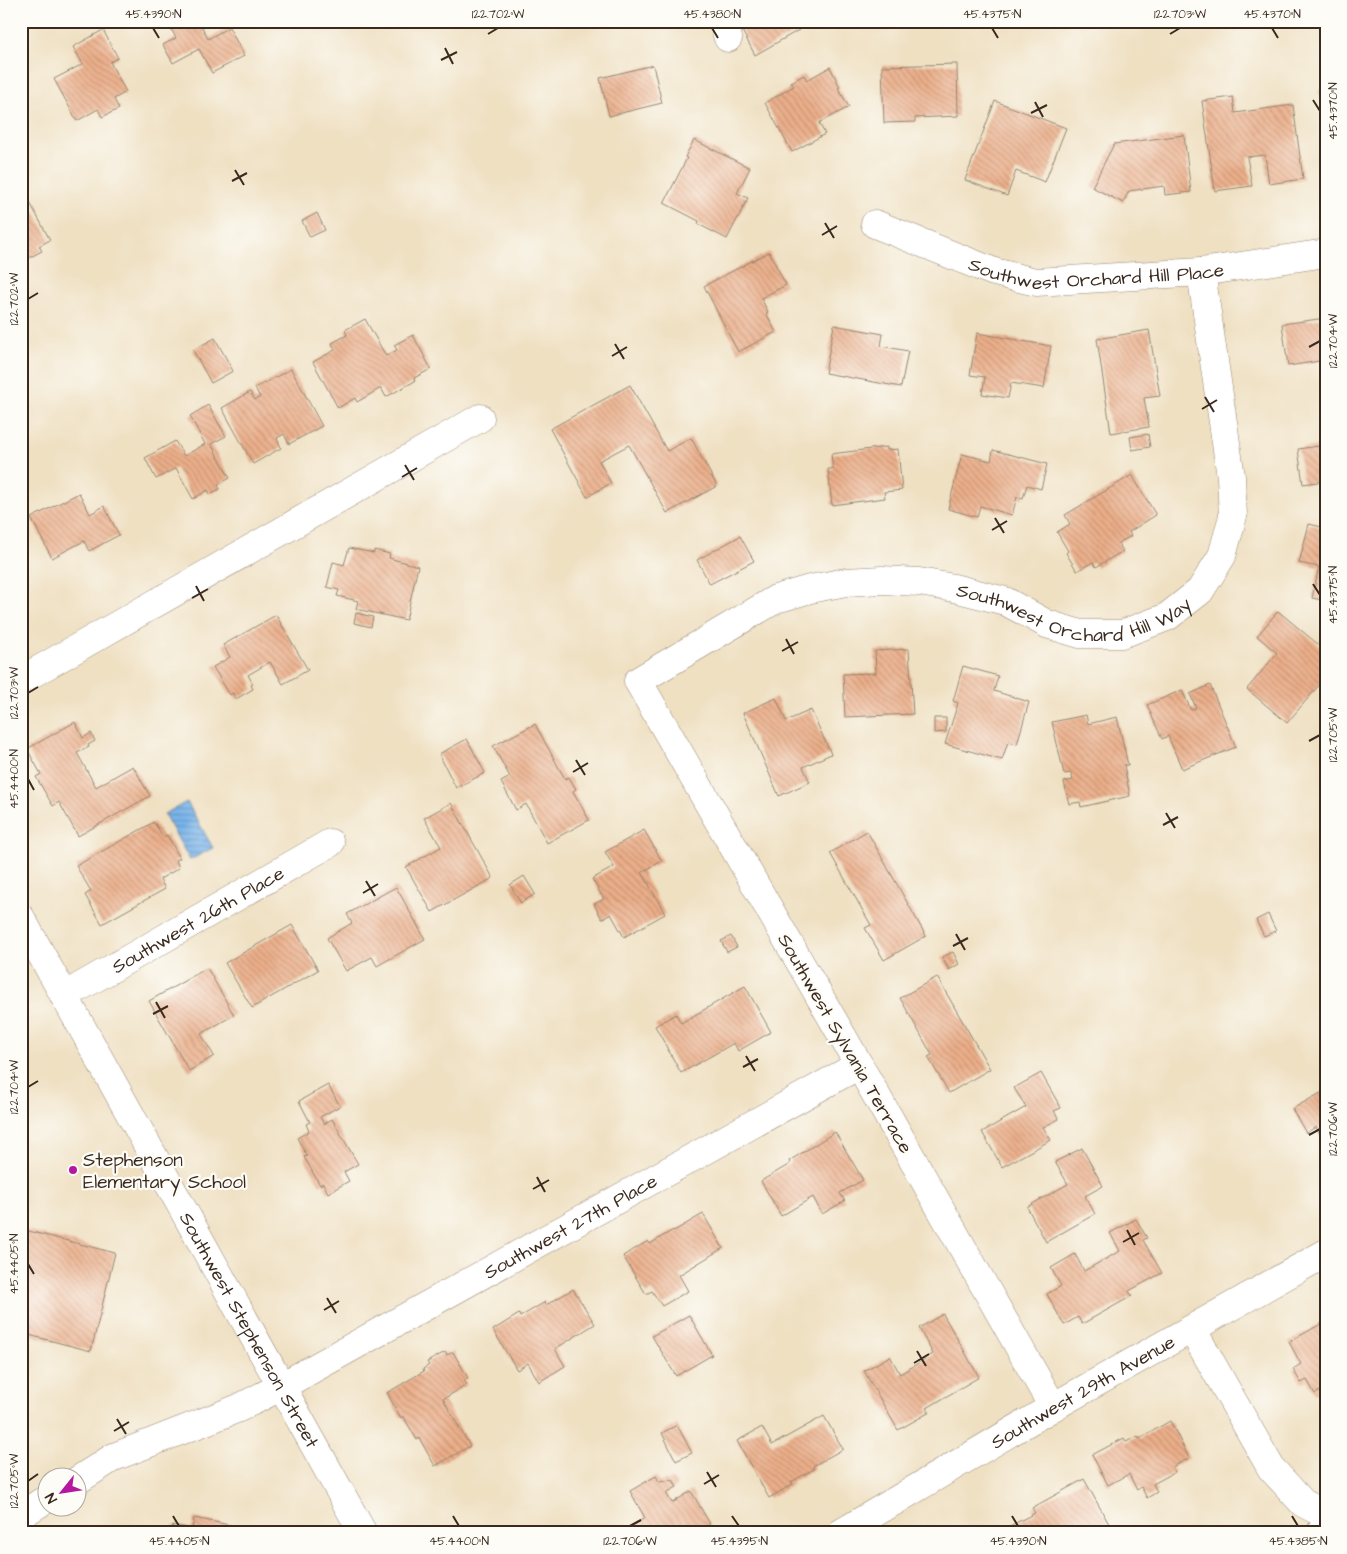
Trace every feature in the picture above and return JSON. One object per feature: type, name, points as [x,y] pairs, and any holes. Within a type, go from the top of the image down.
[{"type":"street","name":"Southwest Orchard Hill Place","points":[[876,224],[994,272],[1036,282],[1201,272],[1326,253]]},
{"type":"street","name":"Southwest Orchard Hill Way","points":[[638,681],[776,600],[810,588],[846,582],[882,580],[918,582],[954,588],[1005,601],[1047,624],[1080,634],[1122,634],[1168,617],[1200,591],[1222,556],[1232,516],[1231,477],[1201,272]]},
{"type":"street","points":[[21,680],[480,418]]},
{"type":"street","name":"Southwest Sylvania Terrace","points":[[638,681],[860,1065],[1053,1407]]},
{"type":"street","name":"Southwest 26th Place","points":[[64,996],[330,843]]},
{"type":"street","name":"Southwest Stephenson Street","points":[[21,918],[363,1533]]},
{"type":"street","name":"Southwest 27th Place","points":[[88,1474],[114,1457],[240,1408],[282,1386],[860,1065]]},
{"type":"street","name":"Southwest 29th Avenue","points":[[841,1533],[1053,1407],[1326,1253]]},
{"type":"street","points":[[1192,1329],[1271,1468],[1321,1521]]},
{"type":"street","points":[[21,1515],[38,1504]]},
{"type":"water","points":[[187,802],[213,848],[190,860],[164,814]]},
{"type":"building","points":[[167,21],[212,21],[202,27],[208,39],[229,27],[244,56],[212,73],[199,49],[173,63],[163,45],[176,38]]},
{"type":"building","points":[[737,21],[794,21],[799,30],[755,55]]},
{"type":"building","points":[[1140,21],[1163,21],[1163,22],[1142,28]]},
{"type":"building","points":[[103,30],[118,58],[110,62],[126,92],[114,99],[119,109],[102,117],[98,109],[77,121],[54,79],[83,64],[73,47]]},
{"type":"building","points":[[957,64],[958,116],[915,118],[915,122],[884,123],[882,66]]},
{"type":"building","points":[[653,65],[662,103],[609,116],[600,78]]},
{"type":"building","points":[[830,67],[840,87],[838,88],[849,107],[819,123],[825,134],[792,152],[765,103],[794,86],[791,82],[804,75],[807,80]]},
{"type":"building","points":[[1326,89],[1326,127],[1325,127],[1319,90]]},
{"type":"building","points":[[1233,97],[1235,113],[1293,105],[1303,179],[1269,184],[1265,155],[1247,157],[1252,186],[1215,191],[1202,101]]},
{"type":"building","points":[[995,101],[1066,128],[1045,182],[1016,171],[1007,196],[965,180]]},
{"type":"building","points":[[1184,135],[1191,192],[1165,195],[1164,186],[1129,191],[1123,203],[1092,187],[1114,144]]},
{"type":"building","points":[[694,140],[750,168],[737,193],[748,198],[727,239],[698,224],[699,221],[664,203]]},
{"type":"building","points":[[28,199],[50,240],[39,246],[42,251],[21,262],[21,203]]},
{"type":"building","points":[[317,213],[325,230],[310,237],[302,221]]},
{"type":"building","points":[[769,252],[786,285],[761,298],[776,332],[738,352],[704,286]]},
{"type":"building","points":[[1326,318],[1326,360],[1288,366],[1282,324]]},
{"type":"building","points":[[365,319],[386,356],[397,350],[394,345],[413,335],[431,369],[414,378],[415,381],[386,397],[381,388],[357,402],[355,398],[338,408],[313,362],[335,350],[332,343],[347,335],[345,330]]},
{"type":"building","points":[[834,325],[883,334],[881,346],[908,351],[901,387],[825,373]]},
{"type":"building","points":[[1149,330],[1160,396],[1144,398],[1149,427],[1111,433],[1097,339]]},
{"type":"building","points":[[977,333],[1051,346],[1044,388],[1011,383],[1008,398],[982,394],[985,377],[970,375]]},
{"type":"building","points":[[215,338],[233,371],[211,383],[193,350]]},
{"type":"building","points":[[291,369],[322,426],[289,444],[284,434],[277,438],[281,448],[253,464],[222,408],[250,392],[255,400],[260,397],[255,388]]},
{"type":"building","points":[[630,385],[667,451],[691,438],[717,486],[667,513],[629,445],[599,461],[611,483],[587,497],[550,429]]},
{"type":"building","points":[[208,405],[226,436],[211,444],[230,478],[218,485],[220,489],[210,494],[208,490],[193,499],[176,468],[156,479],[145,458],[175,441],[184,456],[205,444],[190,416]]},
{"type":"building","points":[[1148,434],[1150,447],[1132,450],[1130,437]]},
{"type":"building","points":[[1326,445],[1326,481],[1303,484],[1298,449]]},
{"type":"building","points":[[887,447],[887,450],[898,449],[902,490],[884,492],[885,498],[832,505],[828,469],[833,469],[831,454]]},
{"type":"building","points":[[993,450],[1047,464],[1041,489],[1027,485],[1023,498],[1017,497],[1012,515],[980,506],[977,517],[948,509],[962,454],[991,461]]},
{"type":"building","points":[[1132,475],[1156,515],[1129,532],[1131,536],[1118,543],[1123,551],[1096,567],[1093,562],[1077,571],[1066,553],[1068,551],[1057,532],[1070,524],[1065,515]]},
{"type":"building","points":[[79,493],[90,514],[104,506],[119,535],[89,551],[84,541],[52,558],[31,518]]},
{"type":"building","points":[[1309,524],[1326,528],[1326,601],[1312,598],[1319,567],[1299,563]]},
{"type":"building","points":[[740,536],[754,561],[710,584],[697,560]]},
{"type":"building","points":[[349,548],[374,553],[374,550],[390,554],[389,558],[418,566],[406,620],[356,609],[358,601],[337,596],[339,590],[327,587],[333,562],[344,565]]},
{"type":"building","points":[[1278,611],[1326,651],[1326,677],[1287,723],[1247,689],[1277,653],[1257,636]]},
{"type":"building","points":[[356,613],[373,617],[371,627],[354,623]]},
{"type":"building","points":[[276,615],[308,670],[283,684],[270,662],[248,675],[253,684],[251,685],[253,689],[236,699],[233,693],[230,695],[213,667],[230,657],[223,645]]},
{"type":"building","points":[[909,649],[913,714],[845,717],[843,674],[876,673],[875,651]]},
{"type":"building","points":[[963,666],[998,676],[994,691],[1029,702],[1017,744],[1008,742],[1002,760],[945,744],[958,703],[953,701]]},
{"type":"building","points":[[1210,685],[1236,747],[1182,769],[1168,736],[1162,739],[1147,705],[1182,690],[1191,710],[1196,708],[1190,694]]},
{"type":"building","points":[[776,698],[786,721],[811,710],[831,754],[803,767],[810,782],[779,796],[743,713]]},
{"type":"building","points":[[1086,715],[1088,724],[1117,717],[1128,765],[1124,765],[1130,796],[1081,807],[1080,802],[1069,804],[1064,782],[1073,780],[1071,773],[1064,774],[1052,722]]},
{"type":"building","points":[[934,718],[946,718],[946,732],[934,733]]},
{"type":"building","points":[[75,722],[83,738],[91,733],[95,741],[88,745],[89,747],[77,753],[96,787],[133,766],[150,796],[78,836],[59,802],[53,806],[36,777],[41,774],[27,749]]},
{"type":"building","points":[[535,724],[565,779],[569,777],[576,789],[573,791],[589,820],[547,843],[526,804],[516,810],[501,782],[510,777],[493,746]]},
{"type":"building","points":[[467,739],[485,773],[456,788],[439,754]]},
{"type":"building","points":[[451,803],[493,878],[432,912],[406,867],[441,847],[424,818]]},
{"type":"building","points":[[154,822],[163,837],[167,835],[180,858],[176,860],[179,868],[160,879],[165,889],[102,924],[85,895],[91,891],[76,866]]},
{"type":"building","points":[[644,830],[662,861],[642,872],[665,914],[624,937],[611,914],[602,919],[594,904],[604,899],[592,879],[614,867],[605,852]]},
{"type":"building","points":[[867,831],[926,936],[884,960],[865,928],[871,925],[830,853]]},
{"type":"building","points":[[524,876],[535,894],[521,903],[510,885]]},
{"type":"building","points":[[396,887],[425,939],[377,966],[372,957],[346,971],[327,938],[352,923],[347,914]]},
{"type":"building","points":[[1268,914],[1276,931],[1264,936],[1256,920]]},
{"type":"building","points":[[292,925],[318,970],[252,1008],[225,963]]},
{"type":"building","points":[[731,936],[737,947],[727,952],[721,941]]},
{"type":"building","points":[[953,952],[959,964],[949,970],[942,957]]},
{"type":"building","points":[[207,968],[234,1015],[201,1034],[214,1056],[189,1071],[149,1001]]},
{"type":"building","points":[[937,977],[990,1069],[949,1093],[928,1057],[932,1055],[900,998]]},
{"type":"building","points":[[745,986],[771,1032],[738,1051],[734,1043],[681,1073],[655,1026],[676,1014],[681,1023]]},
{"type":"building","points":[[1041,1073],[1061,1108],[1054,1111],[1059,1119],[1043,1127],[1051,1140],[1002,1167],[982,1132],[1026,1107],[1014,1088]]},
{"type":"building","points":[[328,1085],[340,1106],[320,1117],[324,1124],[332,1119],[358,1164],[344,1172],[349,1181],[328,1193],[323,1183],[320,1185],[304,1157],[307,1156],[297,1138],[309,1131],[306,1124],[310,1122],[299,1101]]},
{"type":"building","points":[[1326,1090],[1326,1144],[1316,1127],[1306,1133],[1292,1109]]},
{"type":"building","points":[[835,1132],[863,1180],[840,1193],[845,1201],[822,1214],[813,1197],[781,1216],[761,1181],[790,1164],[789,1161]]},
{"type":"building","points":[[1082,1148],[1103,1186],[1085,1196],[1095,1214],[1046,1242],[1027,1207],[1068,1184],[1055,1162]]},
{"type":"building","points":[[703,1214],[723,1248],[679,1275],[688,1291],[662,1306],[652,1291],[646,1294],[623,1256],[648,1241],[650,1244]]},
{"type":"building","points":[[1136,1219],[1147,1238],[1143,1240],[1162,1273],[1129,1291],[1132,1296],[1082,1324],[1078,1317],[1064,1325],[1047,1294],[1061,1286],[1051,1268],[1075,1254],[1084,1271],[1120,1251],[1110,1233]]},
{"type":"building","points":[[21,1229],[115,1253],[91,1351],[21,1333]]},
{"type":"building","points":[[573,1289],[595,1324],[555,1349],[565,1366],[539,1382],[528,1363],[517,1370],[493,1330],[519,1314],[520,1317],[545,1302],[546,1305]]},
{"type":"building","points":[[943,1314],[979,1377],[927,1408],[930,1412],[898,1430],[864,1371],[890,1356],[900,1374],[933,1354],[919,1328]]},
{"type":"building","points":[[689,1315],[712,1355],[676,1376],[652,1336]]},
{"type":"building","points":[[1326,1321],[1326,1388],[1315,1394],[1307,1380],[1301,1383],[1293,1369],[1301,1364],[1289,1342]]},
{"type":"building","points":[[445,1352],[447,1355],[453,1352],[468,1378],[464,1380],[467,1385],[443,1399],[470,1446],[435,1466],[419,1438],[417,1440],[403,1416],[401,1418],[387,1393],[424,1371],[423,1369],[429,1365],[427,1362]]},
{"type":"building","points":[[824,1416],[843,1449],[813,1466],[814,1469],[791,1482],[793,1484],[769,1498],[737,1441],[762,1427],[772,1445]]},
{"type":"building","points":[[1170,1421],[1189,1458],[1172,1467],[1175,1472],[1153,1484],[1157,1492],[1147,1498],[1141,1487],[1137,1490],[1129,1474],[1108,1485],[1092,1455],[1124,1438],[1126,1442],[1138,1436],[1139,1439]]},
{"type":"building","points":[[677,1425],[692,1453],[676,1461],[662,1433]]},
{"type":"building","points":[[656,1476],[659,1482],[673,1480],[677,1487],[666,1493],[672,1503],[691,1491],[710,1524],[696,1533],[619,1533],[645,1518],[630,1491]]},
{"type":"building","points":[[1084,1479],[1114,1533],[1006,1533],[1004,1529],[1035,1513],[1032,1508]]},
{"type":"building","points":[[194,1518],[235,1526],[234,1533],[171,1533],[173,1525],[192,1529]]},
{"type":"building","points":[[496,1525],[500,1533],[482,1533]]},
{"type":"place","name":"Stephenson Elementary School","points":[[73,1170]]}]
